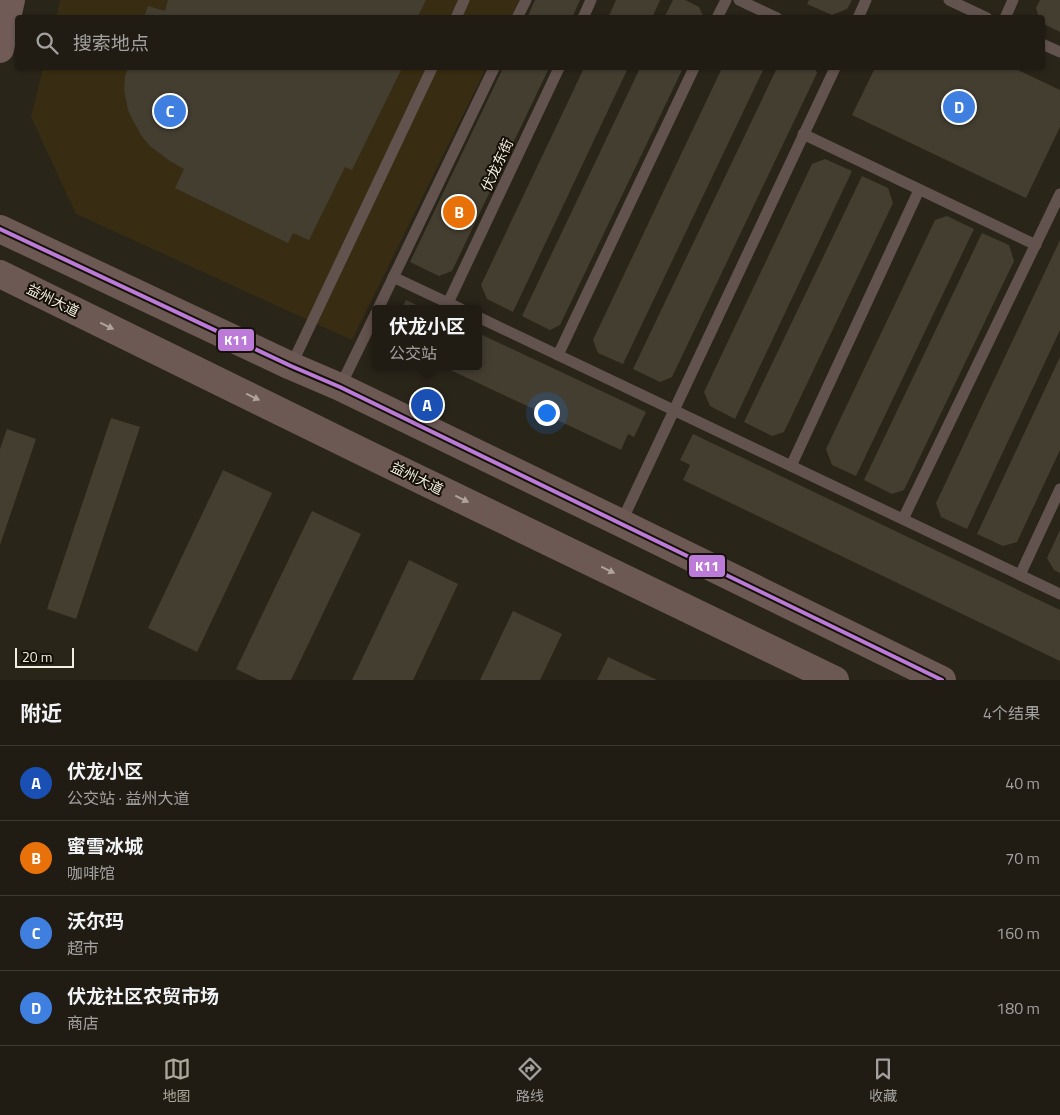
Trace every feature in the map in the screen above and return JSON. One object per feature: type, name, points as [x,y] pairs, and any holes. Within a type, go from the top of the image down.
[{"type":"main road","points":[[0,49],[11,0]]},
{"type":"main road","points":[[0,229],[291,366],[340,387],[942,680]]},
{"type":"main road","name":"益州大道","points":[[0,274],[835,680]]},
{"type":"lane","points":[[457,15],[464,0]]},
{"type":"lane","points":[[519,15],[526,0]]},
{"type":"lane","points":[[584,15],[591,0]]},
{"type":"lane","points":[[718,15],[726,0]]},
{"type":"lane","points":[[739,0],[771,15]]},
{"type":"lane","points":[[859,15],[866,0]]},
{"type":"lane","points":[[949,0],[981,15]]},
{"type":"lane","points":[[1006,15],[1013,0]]},
{"type":"lane","points":[[1045,45],[1060,52]]},
{"type":"lane","points":[[291,366],[431,70]]},
{"type":"lane","points":[[380,305],[493,70]]},
{"type":"lane","name":"伏龙东街","points":[[448,303],[558,70]]},
{"type":"lane","points":[[558,356],[693,70]]},
{"type":"lane","points":[[621,523],[833,70]]},
{"type":"lane","points":[[803,134],[1036,245]]},
{"type":"lane","points":[[791,466],[919,190]]},
{"type":"lane","points":[[903,519],[1060,194]]},
{"type":"lane","points":[[393,277],[452,305]]},
{"type":"lane","points":[[482,319],[1060,594]]},
{"type":"lane","points":[[340,387],[372,322]]},
{"type":"lane","points":[[1020,574],[1060,489]]},
{"type":"shaded area","points":[[60,0],[519,0],[512,15],[57,15]]},
{"type":"shaded area","points":[[43,70],[485,70],[352,340],[76,214],[31,117]]},
{"type":"building","points":[[168,0],[426,0],[418,15],[145,15],[148,6],[165,11]]},
{"type":"building","points":[[535,0],[580,0],[573,15],[528,15]]},
{"type":"building","points":[[616,0],[660,0],[653,15],[609,15]]},
{"type":"building","points":[[673,0],[685,0],[699,7],[703,15],[666,15]]},
{"type":"building","points":[[809,0],[852,0],[847,9],[832,15],[807,4]]},
{"type":"building","points":[[1040,0],[1060,0],[1060,32],[1045,24],[1045,15],[1038,15],[1036,8]]},
{"type":"building","points":[[127,70],[401,70],[352,170],[345,167],[309,240],[293,233],[288,243],[175,188],[184,169],[150,146],[143,138],[128,110],[124,89]]},
{"type":"building","points":[[502,70],[548,70],[452,271],[439,276],[410,262]]},
{"type":"building","points":[[583,70],[627,70],[513,312],[487,299],[481,285]]},
{"type":"building","points":[[639,70],[682,70],[560,325],[550,330],[522,316]]},
{"type":"building","points":[[721,70],[763,70],[623,364],[598,353],[593,340]]},
{"type":"building","points":[[776,70],[816,70],[817,73],[672,377],[660,382],[633,369]]},
{"type":"building","points":[[874,70],[1018,70],[1060,90],[1060,127],[1026,198],[852,115]]},
{"type":"building","points":[[825,159],[852,171],[735,419],[710,406],[704,392],[812,164]]},
{"type":"building","points":[[862,176],[888,188],[893,203],[784,432],[772,436],[744,422]]},
{"type":"building","points":[[947,216],[974,229],[856,476],[832,465],[826,449],[935,220]]},
{"type":"building","points":[[982,233],[1009,245],[1014,261],[904,490],[892,494],[864,480]]},
{"type":"building","points":[[1060,240],[1060,330],[967,529],[941,517],[936,503]]},
{"type":"building","points":[[406,300],[417,305],[403,305]]},
{"type":"building","points":[[482,335],[646,412],[634,437],[628,434],[621,450],[451,370],[482,370]]},
{"type":"building","points":[[1060,357],[1060,450],[1017,542],[1003,546],[977,534]]},
{"type":"building","points":[[111,418],[140,427],[76,619],[47,609]]},
{"type":"building","points":[[7,429],[36,439],[0,545],[0,449]]},
{"type":"building","points":[[693,434],[1060,610],[1060,661],[683,480],[690,465],[680,460]]},
{"type":"building","points":[[223,470],[272,493],[197,652],[148,628]]},
{"type":"building","points":[[312,511],[361,534],[291,680],[259,680],[236,669]]},
{"type":"building","points":[[1060,530],[1060,573],[1054,570],[1047,558]]},
{"type":"building","points":[[409,560],[458,584],[413,680],[352,680]]},
{"type":"building","points":[[513,611],[562,634],[540,680],[480,680]]},
{"type":"building","points":[[608,657],[657,680],[597,680]]},
{"type":"transit line","name":"K11","points":[[0,229],[291,366],[340,387],[942,680]]},
{"type":"place","name":"伏龙社区农贸市场","points":[[959,107]]},
{"type":"place","name":"沃尔玛","points":[[170,111]]},
{"type":"place","name":"蜜雪冰城","points":[[459,212]]},
{"type":"place","name":"伏龙小区","points":[[427,405]]}]
